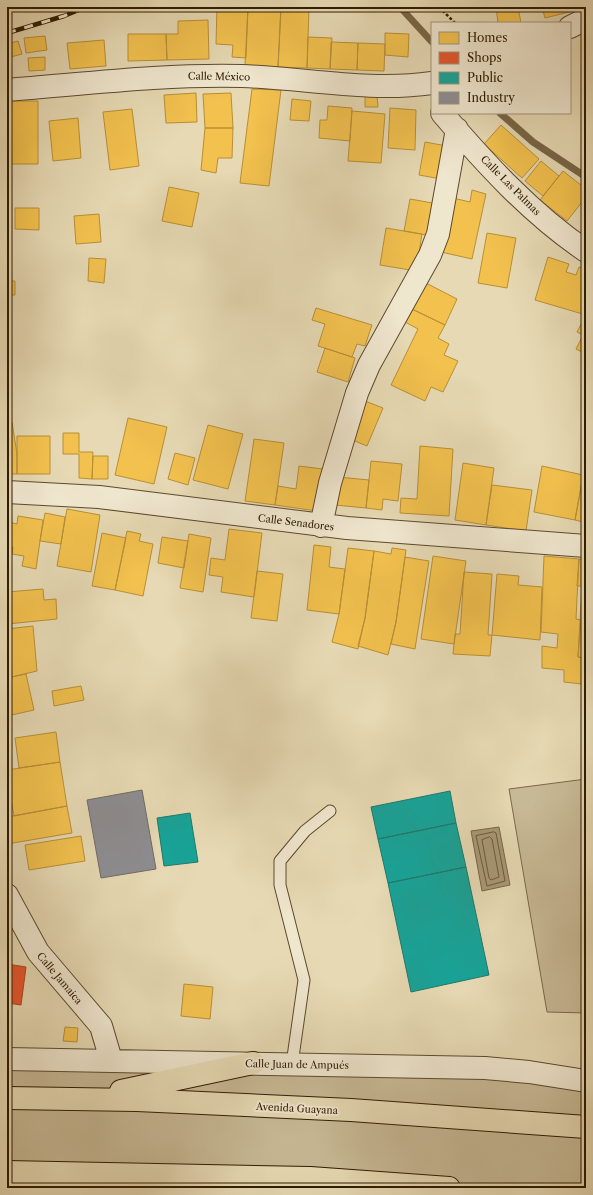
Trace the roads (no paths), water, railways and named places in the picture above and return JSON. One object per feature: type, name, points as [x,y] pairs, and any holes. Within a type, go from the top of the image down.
[{"type":"highway","points":[[84,1098],[253,1063]]},
{"type":"highway","name":"Avenida Guayana","points":[[7,1098],[84,1098],[351,1110],[586,1127]]},
{"type":"highway","points":[[7,1172],[310,1178],[449,1188]]},
{"type":"street","points":[[571,26],[586,19]]},
{"type":"street","name":"Calle México","points":[[7,90],[93,81],[196,75],[244,76],[428,89]]},
{"type":"street","name":"Calle Las Palmas","points":[[443,114],[519,195],[548,222],[586,251]]},
{"type":"street","points":[[321,526],[330,483],[357,393],[370,364],[430,255],[438,234],[457,130]]},
{"type":"street","name":"Calle Senadores","points":[[7,492],[99,498],[321,526],[586,546]]},
{"type":"street","name":"Calle Jamaica","points":[[7,895],[38,952],[101,1026],[111,1060]]},
{"type":"street","name":"Calle Juan de Ampués","points":[[7,1059],[485,1068],[529,1072],[586,1081]]},
{"type":"lane","points":[[292,1064],[304,980],[280,885],[280,861],[305,832],[330,811]]},
{"type":"water","points":[[499,827],[510,885],[482,891],[471,831]]},
{"type":"waterway","points":[[400,7],[431,41]]},
{"type":"waterway","points":[[501,114],[533,142],[586,177]]},
{"type":"railway","points":[[7,33],[64,16],[86,7]]}]
